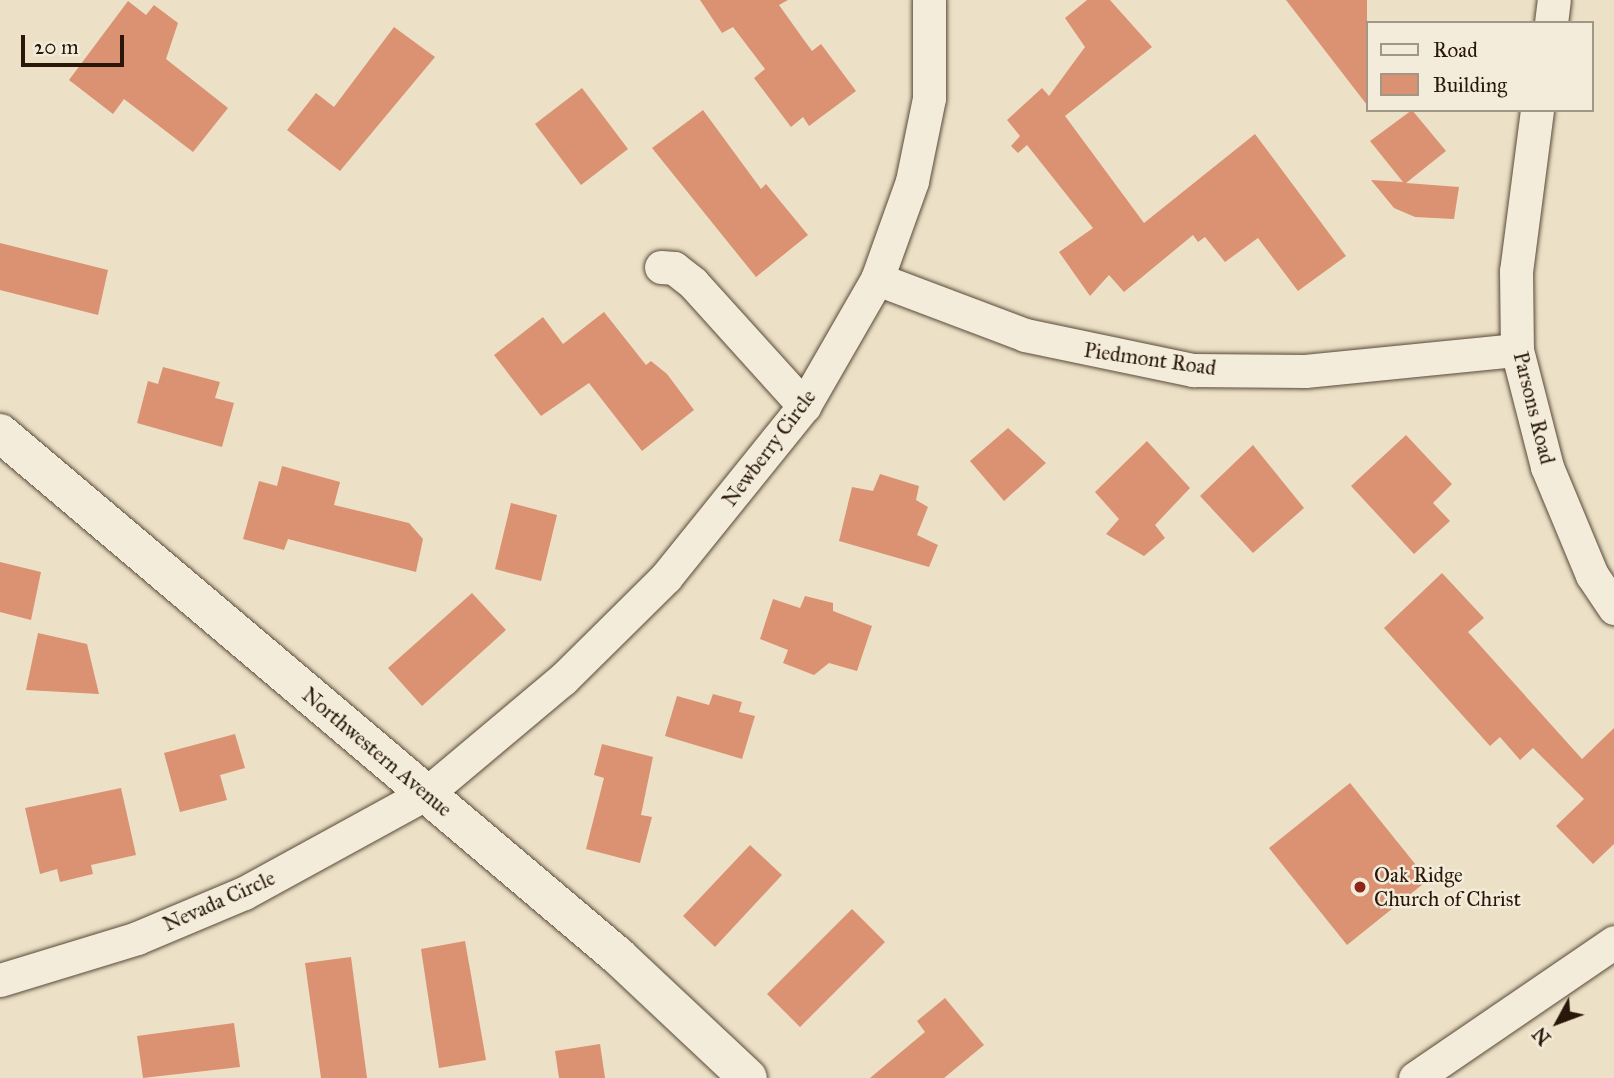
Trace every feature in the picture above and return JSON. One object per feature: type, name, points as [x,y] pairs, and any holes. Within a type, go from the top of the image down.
[{"type":"street","name":"Newberry Circle","points":[[427,793],[563,679],[666,577],[804,406],[877,279],[912,181],[929,98],[929,0]]},
{"type":"street","points":[[1551,21],[1554,0]]},
{"type":"street","name":"Parsons Road","points":[[1537,112],[1516,271],[1517,350],[1547,467],[1592,575],[1614,608]]},
{"type":"street","points":[[661,268],[674,268],[693,283],[804,406]]},
{"type":"street","name":"Piedmont Road","points":[[877,279],[1025,335],[1193,370],[1305,371],[1517,350]]},
{"type":"street","name":"Northwestern Avenue","points":[[4,441],[427,793],[618,956],[748,1078]]},
{"type":"street","name":"Nevada Circle","points":[[0,980],[137,937],[244,893],[427,793]]},
{"type":"street","points":[[1415,1078],[1614,942]]},
{"type":"building","points":[[700,0],[788,0],[779,5],[812,51],[821,44],[856,91],[809,126],[803,117],[791,127],[754,78],[765,69],[733,27],[722,33]]},
{"type":"building","points":[[1087,0],[1110,0],[1152,47],[1065,116],[1144,223],[1255,134],[1346,256],[1298,291],[1258,238],[1225,262],[1205,237],[1198,242],[1193,235],[1124,292],[1109,275],[1090,296],[1059,252],[1093,228],[1027,145],[1018,153],[1011,146],[1020,136],[1007,120],[1042,88],[1049,96],[1085,47],[1065,18]]},
{"type":"building","points":[[1286,0],[1367,0],[1366,104]]},
{"type":"building","points":[[128,1],[146,15],[154,5],[178,23],[166,59],[228,108],[193,152],[124,99],[113,114],[69,80]]},
{"type":"building","points":[[394,27],[435,57],[340,171],[287,130],[316,93],[334,107]]},
{"type":"building","points":[[582,88],[628,149],[581,185],[535,124]]},
{"type":"building","points":[[703,110],[761,189],[766,184],[808,235],[756,277],[652,148]]},
{"type":"building","points":[[1409,112],[1414,112],[1446,151],[1406,183],[1459,187],[1454,219],[1415,217],[1394,208],[1371,180],[1403,182],[1370,141]]},
{"type":"building","points":[[0,243],[108,270],[98,315],[0,290]]},
{"type":"building","points":[[604,312],[646,365],[651,361],[667,374],[694,410],[642,451],[589,383],[541,416],[494,355],[543,317],[563,344]]},
{"type":"building","points":[[163,367],[220,382],[215,398],[234,403],[222,447],[137,423],[148,381],[158,384]]},
{"type":"building","points":[[1008,428],[1046,463],[1004,501],[970,461]]},
{"type":"building","points":[[1406,435],[1452,484],[1433,503],[1450,521],[1414,554],[1351,486]]},
{"type":"building","points":[[1147,441],[1190,488],[1155,525],[1165,538],[1144,556],[1106,534],[1119,519],[1095,492]]},
{"type":"building","points":[[1253,445],[1304,508],[1253,553],[1200,496]]},
{"type":"building","points":[[282,466],[340,482],[334,505],[409,523],[423,539],[416,572],[288,539],[284,550],[243,539],[259,481],[277,486]]},
{"type":"building","points":[[880,474],[919,486],[916,500],[928,507],[917,535],[938,545],[929,567],[839,541],[852,487],[873,491]]},
{"type":"building","points":[[511,503],[557,515],[541,581],[495,569]]},
{"type":"building","points":[[0,562],[41,572],[31,620],[0,612]]},
{"type":"building","points":[[1442,573],[1484,618],[1468,632],[1582,759],[1614,728],[1614,844],[1593,864],[1556,826],[1584,799],[1533,748],[1520,760],[1500,737],[1490,746],[1384,628]]},
{"type":"building","points":[[472,593],[506,630],[422,706],[388,668]]},
{"type":"building","points":[[805,596],[833,603],[833,611],[872,626],[857,671],[829,663],[814,675],[783,663],[788,650],[760,639],[773,599],[800,608]]},
{"type":"building","points":[[38,633],[87,644],[99,694],[26,690]]},
{"type":"building","points":[[713,694],[742,702],[739,712],[755,716],[742,759],[665,736],[677,696],[709,705]]},
{"type":"building","points":[[235,734],[245,768],[220,775],[227,800],[180,812],[164,753]]},
{"type":"building","points":[[602,744],[653,757],[641,815],[652,817],[640,863],[586,849],[604,778],[594,775]]},
{"type":"building","points":[[1350,783],[1428,880],[1347,945],[1269,848]]},
{"type":"building","points":[[121,788],[136,855],[91,865],[93,874],[60,882],[57,869],[40,874],[25,808]]},
{"type":"building","points":[[750,845],[782,875],[715,947],[683,916]]},
{"type":"building","points":[[852,909],[885,942],[800,1027],[767,994]]},
{"type":"building","points":[[465,941],[486,1060],[439,1068],[421,949]]},
{"type":"building","points":[[351,957],[367,1078],[321,1078],[305,963]]},
{"type":"building","points":[[945,998],[984,1045],[944,1078],[870,1078],[925,1032],[917,1021]]},
{"type":"building","points":[[234,1023],[240,1067],[143,1078],[137,1036]]},
{"type":"building","points":[[600,1044],[605,1078],[559,1078],[555,1051]]},
{"type":"place","name":"Oak Ridge Church of Christ","points":[[1360,887]]}]
